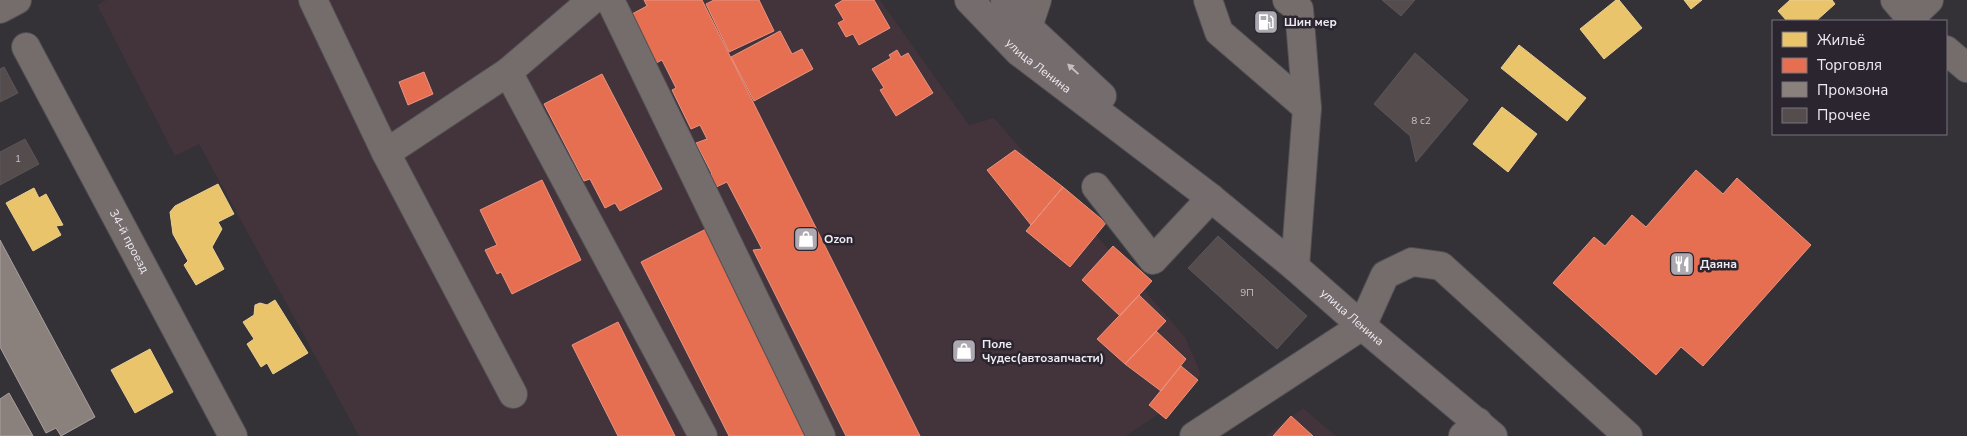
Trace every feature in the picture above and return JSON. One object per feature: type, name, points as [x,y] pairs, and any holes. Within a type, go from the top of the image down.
[{"type":"main road","name":"улица Ленина","points":[[969,0],[1019,52],[1210,198],[1295,267],[1478,431]]},
{"type":"main road","name":"улица Ленина","points":[[1005,0],[1028,27],[1210,198]]},
{"type":"street","points":[[0,8],[17,0]]},
{"type":"street","points":[[313,0],[386,153],[513,394]]},
{"type":"street","points":[[386,153],[508,72],[592,0]]},
{"type":"street","points":[[610,0],[821,436]]},
{"type":"street","points":[[1028,27],[1037,0]]},
{"type":"street","points":[[1208,0],[1219,32],[1307,108]]},
{"type":"street","points":[[1287,0],[1299,9],[1307,108],[1295,267]]},
{"type":"street","name":"34-й проезд","points":[[26,46],[233,436]]},
{"type":"street","points":[[1947,51],[1967,68]]},
{"type":"street","points":[[508,72],[703,436]]},
{"type":"street","points":[[1096,187],[1153,260],[1210,198]]},
{"type":"street","points":[[1194,436],[1362,326],[1385,275],[1412,262],[1441,266],[1628,436]]},
{"type":"shaded area","points":[[106,0],[880,0],[969,125],[994,118],[1185,337],[1201,374],[1184,397],[1126,436],[359,436],[199,144],[175,156],[97,5]]},
{"type":"shaded area","points":[[1303,408],[1336,436],[1265,436]]},
{"type":"building: Жильё","points":[[1616,0],[1619,0],[1642,28],[1604,59],[1580,29]]},
{"type":"building: Жильё","points":[[1684,0],[1702,0],[1691,9]]},
{"type":"building: Жильё","points":[[1790,0],[1832,0],[1835,4],[1817,20],[1786,20],[1778,11]]},
{"type":"building: Жильё","points":[[1519,45],[1586,98],[1567,121],[1501,68]]},
{"type":"building: Жильё","points":[[1502,107],[1537,134],[1508,172],[1473,144]]},
{"type":"building: Жильё","points":[[218,184],[234,214],[218,222],[222,229],[212,247],[224,269],[196,285],[184,265],[188,261],[173,234],[170,212],[175,206]]},
{"type":"building: Жильё","points":[[34,188],[39,198],[46,194],[63,225],[56,226],[61,235],[33,251],[6,203]]},
{"type":"building: Жильё","points":[[275,300],[308,353],[273,374],[267,363],[261,367],[247,344],[254,339],[243,322],[254,315],[255,305],[260,303],[267,305]]},
{"type":"building: Жильё","points":[[150,349],[173,392],[135,413],[111,370]]},
{"type":"building: Торговля","points":[[644,0],[702,0],[920,436],[846,436],[753,250],[762,249],[727,182],[714,188],[706,175],[712,174],[696,143],[707,139],[700,125],[691,129],[672,90],[676,88],[662,60],[656,63],[632,14],[647,6]]},
{"type":"building: Торговля","points":[[714,0],[759,0],[774,31],[729,52],[706,4]]},
{"type":"building: Торговля","points":[[843,0],[874,0],[890,28],[859,45],[853,34],[846,37],[838,23],[844,20],[835,5]]},
{"type":"building: Торговля","points":[[780,31],[792,54],[802,49],[813,69],[754,101],[731,57]]},
{"type":"building: Торговля","points":[[897,50],[901,57],[908,53],[933,93],[896,116],[880,90],[884,88],[872,69],[891,58],[889,55]]},
{"type":"building: Торговля","points":[[424,72],[433,94],[408,105],[399,82]]},
{"type":"building: Торговля","points":[[602,74],[662,189],[620,211],[615,203],[605,208],[590,179],[584,181],[544,104]]},
{"type":"building: Торговля","points":[[1015,150],[1063,187],[1031,225],[987,170]]},
{"type":"building: Торговля","name":"Даяна","points":[[1696,170],[1723,194],[1737,178],[1811,245],[1703,366],[1681,347],[1656,375],[1553,283],[1594,237],[1605,246],[1632,215],[1646,227]]},
{"type":"building: Торговля","points":[[542,180],[581,260],[512,294],[501,272],[497,274],[485,250],[497,245],[480,210]]},
{"type":"building: Торговля","points":[[1063,187],[1106,223],[1070,267],[1026,231]]},
{"type":"building: Торговля","points":[[706,229],[811,436],[729,436],[641,262]]},
{"type":"building: Торговля","points":[[1113,246],[1152,281],[1120,316],[1082,280]]},
{"type":"building: Торговля","points":[[1139,295],[1166,321],[1125,364],[1097,339]]},
{"type":"building: Торговля","points":[[618,322],[675,436],[618,436],[572,345]]},
{"type":"building: Торговля","points":[[1156,331],[1186,359],[1161,391],[1125,364]]},
{"type":"building: Торговля","points":[[1181,366],[1198,380],[1166,419],[1149,405]]},
{"type":"building: Торговля","points":[[1291,416],[1313,436],[1273,436]]},
{"type":"building: Промзона","points":[[0,240],[95,417],[61,436],[56,428],[46,433],[0,347]]},
{"type":"building: Промзона","points":[[9,393],[33,436],[0,436],[0,399]]},
{"type":"building: Прочее","points":[[1382,0],[1415,0],[1401,16]]},
{"type":"building: Прочее","points":[[1415,53],[1468,100],[1416,162],[1410,136],[1374,104]]},
{"type":"building: Прочее","points":[[4,67],[18,93],[0,102],[0,69]]},
{"type":"building: Прочее","points":[[25,139],[39,164],[0,185],[0,152]]},
{"type":"building: Прочее","points":[[1218,236],[1307,316],[1277,349],[1188,268]]},
{"type":"place","name":"Шин мер","points":[[1266,22]]},
{"type":"place","name":"Ozon","points":[[806,239]]},
{"type":"place","name":"Даяна","points":[[1682,264]]},
{"type":"place","name":"Поле Чудес(автозапчасти)","points":[[964,351]]}]
